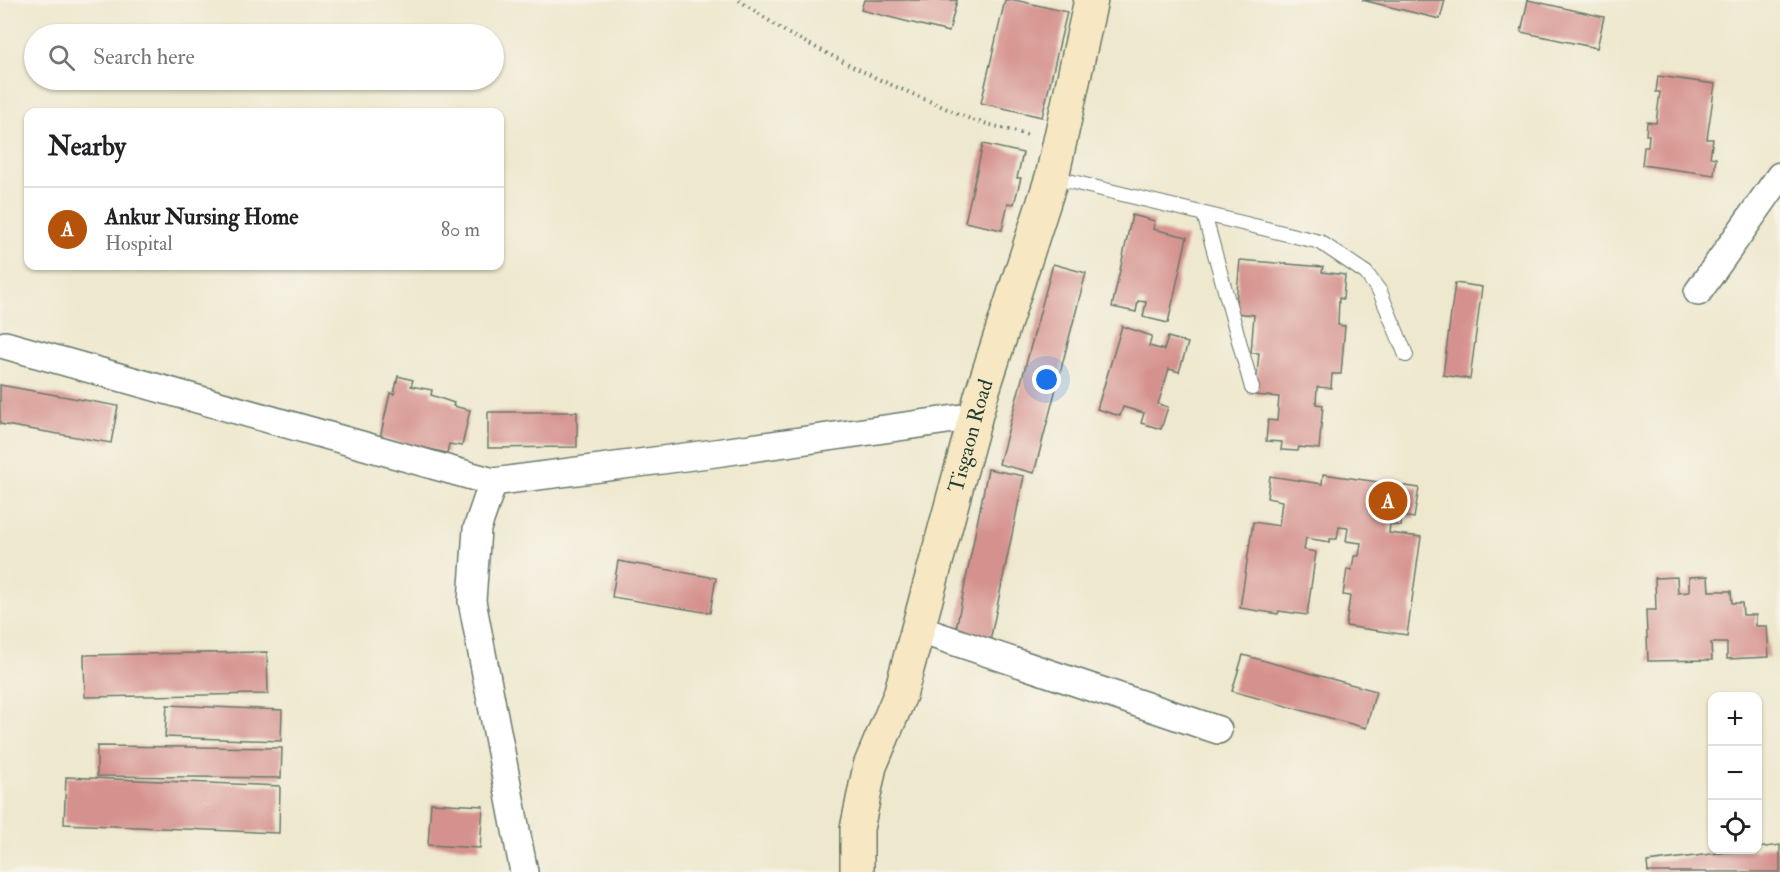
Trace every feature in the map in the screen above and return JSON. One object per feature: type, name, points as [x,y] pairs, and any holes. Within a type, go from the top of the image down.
[{"type":"street","name":"Tisgaon Road","points":[[857,872],[857,829],[870,766],[900,694],[976,416],[1052,177],[1091,0]]},
{"type":"street","points":[[1698,292],[1780,176]]},
{"type":"street","points":[[5,345],[493,482],[976,416]]},
{"type":"street","points":[[493,482],[477,529],[472,601],[524,872]]},
{"type":"street","points":[[917,629],[1218,730]]},
{"type":"lane","points":[[1052,177],[1320,242],[1365,273],[1380,292],[1406,355]]},
{"type":"lane","points":[[1204,214],[1252,388]]},
{"type":"path","points":[[740,0],[787,33],[878,79],[973,120],[1060,144]]},
{"type":"building","points":[[864,0],[957,0],[949,32],[861,10]]},
{"type":"building","points":[[1005,0],[1015,0],[1067,12],[1042,117],[981,103]]},
{"type":"building","points":[[1362,0],[1445,0],[1440,19]]},
{"type":"building","points":[[1528,0],[1604,17],[1597,48],[1521,32]]},
{"type":"building","points":[[1658,76],[1715,84],[1707,139],[1713,139],[1710,157],[1716,158],[1714,175],[1642,165],[1644,147],[1648,147],[1647,122],[1656,123],[1660,92],[1656,92]]},
{"type":"building","points":[[983,144],[1023,153],[1017,178],[1021,178],[1014,204],[1008,203],[1002,230],[965,222]]},
{"type":"building","points":[[1132,215],[1155,221],[1153,229],[1187,237],[1168,323],[1143,317],[1146,302],[1138,301],[1136,312],[1112,307]]},
{"type":"building","points":[[1240,260],[1323,267],[1322,272],[1345,275],[1343,299],[1339,298],[1338,325],[1345,326],[1341,374],[1332,374],[1331,388],[1317,387],[1316,404],[1323,405],[1319,449],[1299,447],[1298,451],[1281,450],[1282,442],[1266,441],[1268,420],[1277,421],[1279,397],[1255,395],[1259,353],[1251,353],[1254,315],[1235,313]]},
{"type":"building","points":[[1053,264],[1086,273],[1034,473],[999,464]]},
{"type":"building","points":[[1455,283],[1482,287],[1470,379],[1443,375]]},
{"type":"building","points":[[1122,326],[1152,336],[1149,346],[1164,350],[1168,337],[1188,343],[1179,372],[1169,369],[1158,404],[1168,407],[1161,429],[1141,423],[1144,413],[1123,407],[1120,416],[1097,409]]},
{"type":"building","points":[[398,376],[413,380],[411,386],[432,390],[431,395],[454,403],[453,406],[470,410],[462,446],[449,444],[447,453],[380,438],[390,393],[394,394]]},
{"type":"building","points":[[0,385],[118,406],[111,443],[0,424]]},
{"type":"building","points":[[488,412],[577,412],[577,447],[488,448]]},
{"type":"building","points":[[988,469],[1024,476],[989,646],[954,639]]},
{"type":"building","points":[[1323,474],[1419,488],[1414,518],[1402,516],[1401,526],[1390,524],[1389,533],[1421,537],[1407,635],[1346,626],[1350,596],[1343,595],[1347,569],[1352,570],[1354,556],[1359,556],[1361,543],[1346,541],[1348,528],[1339,527],[1337,539],[1330,539],[1330,542],[1306,538],[1304,550],[1316,552],[1307,615],[1279,611],[1278,614],[1240,608],[1253,522],[1279,526],[1282,501],[1267,498],[1270,476],[1322,484]]},
{"type":"building","points":[[618,561],[716,578],[710,613],[612,597]]},
{"type":"building","points":[[1708,576],[1709,591],[1731,591],[1732,603],[1742,603],[1743,615],[1756,615],[1756,626],[1767,626],[1769,657],[1727,659],[1727,643],[1711,643],[1712,660],[1648,661],[1646,610],[1656,610],[1655,578],[1677,577],[1678,593],[1689,592],[1689,577]]},
{"type":"building","points":[[267,652],[268,694],[85,697],[84,655]]},
{"type":"building","points":[[1243,655],[1376,691],[1366,728],[1232,691]]},
{"type":"building","points":[[167,705],[282,710],[281,741],[165,737]]},
{"type":"building","points":[[97,746],[282,748],[281,778],[97,776]]},
{"type":"building","points":[[66,777],[280,786],[279,833],[64,824]]},
{"type":"building","points":[[431,803],[483,806],[480,848],[428,845]]},
{"type":"building","points":[[1780,845],[1780,872],[1648,872],[1647,862],[1712,854],[1762,854],[1762,847]]},
{"type":"place","name":"Ankur Nursing Home","points":[[1388,501]]}]
